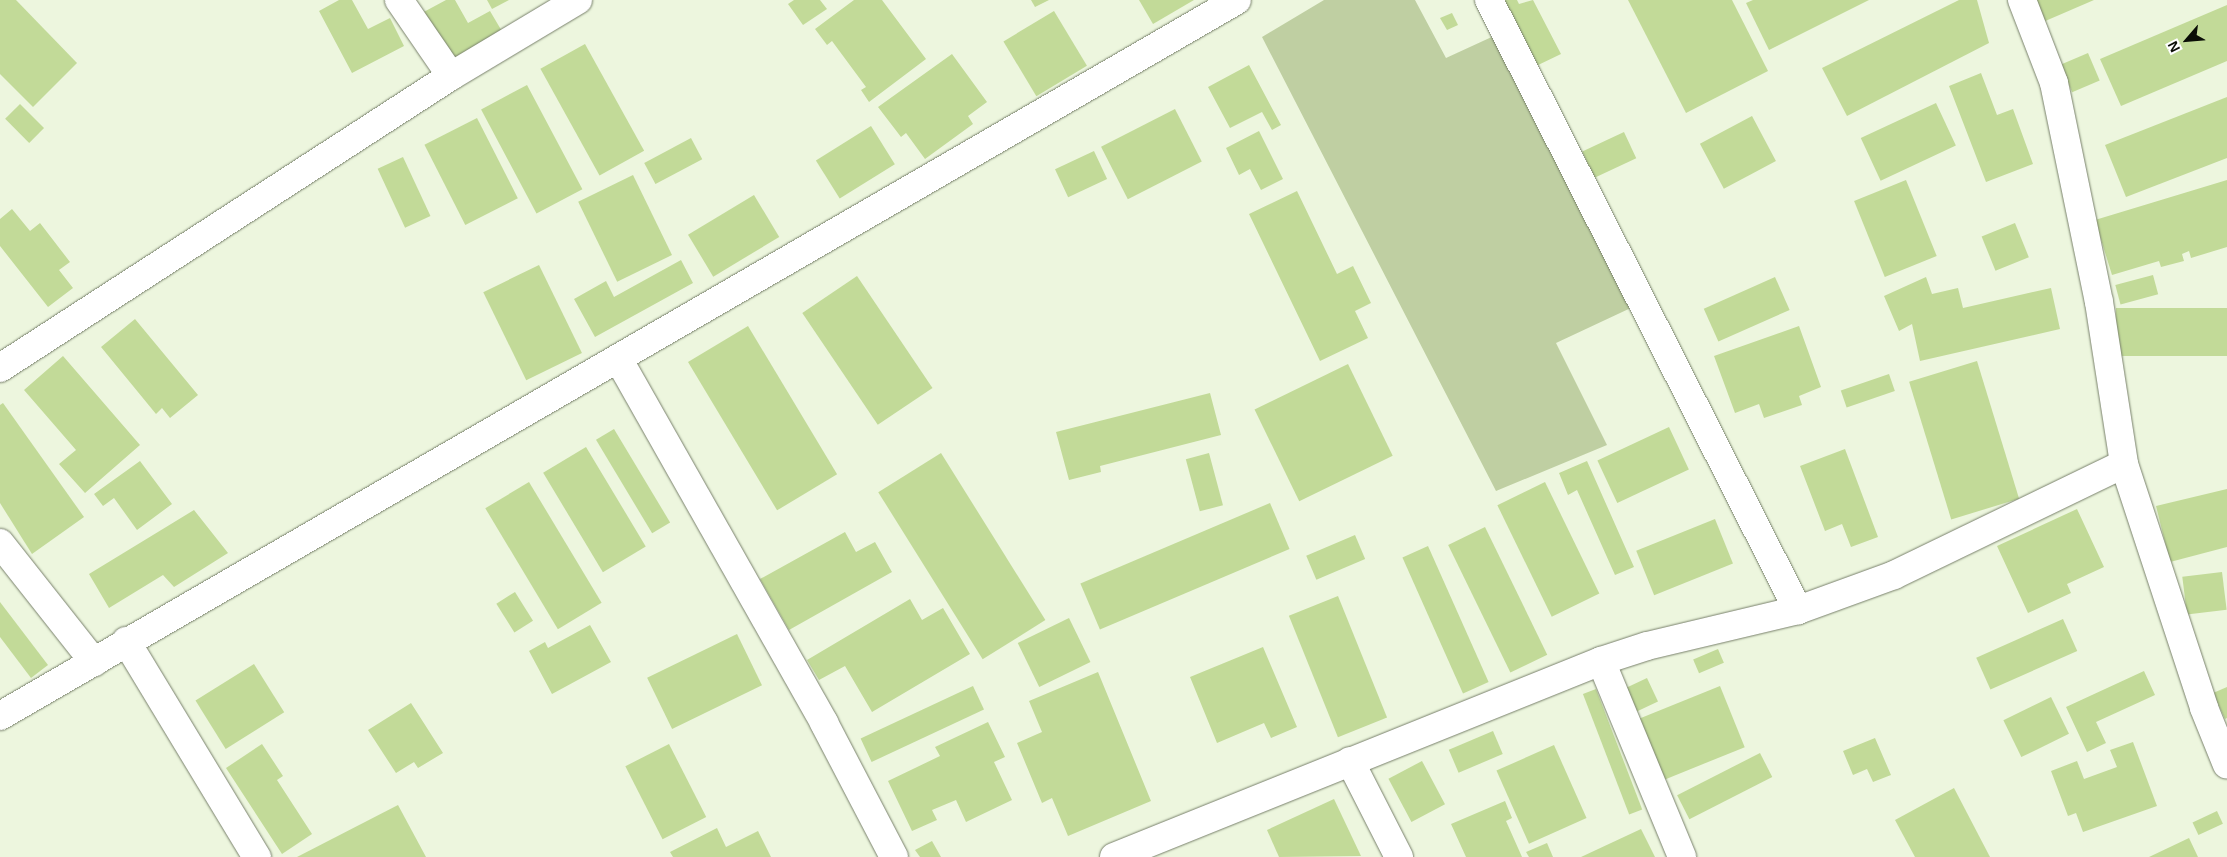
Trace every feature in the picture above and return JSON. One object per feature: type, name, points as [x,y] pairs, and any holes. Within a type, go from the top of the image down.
[{"type":"street","points":[[400,0],[451,76]]},
{"type":"street","points":[[0,368],[451,76],[578,0]]},
{"type":"street","points":[[0,716],[94,662],[126,641],[619,360],[1237,0]]},
{"type":"street","points":[[1489,0],[1798,610]]},
{"type":"street","points":[[2022,0],[2054,83],[2099,302],[2124,464],[2204,708],[2227,765]]},
{"type":"street","points":[[619,360],[824,723],[894,857]]},
{"type":"street","points":[[1114,857],[1601,661],[1648,646],[1798,610],[1894,575],[2124,464]]},
{"type":"street","points":[[0,543],[94,662]]},
{"type":"street","points":[[126,641],[257,857]]},
{"type":"street","points":[[1601,661],[1682,857]]},
{"type":"street","points":[[1350,761],[1399,857]]},
{"type":"green space","points":[[1324,0],[1415,0],[1446,58],[1496,35],[1635,306],[1556,343],[1607,445],[1496,491],[1262,37]]},
{"type":"building","points":[[0,0],[16,0],[77,63],[33,107],[0,74]]},
{"type":"building","points":[[339,0],[352,0],[368,29],[390,18],[404,46],[352,73],[319,11]]},
{"type":"building","points":[[446,0],[455,0],[468,23],[490,11],[503,33],[448,64],[420,14]]},
{"type":"building","points":[[487,0],[509,0],[492,9]]},
{"type":"building","points":[[794,0],[820,0],[827,9],[803,25],[788,4]]},
{"type":"building","points":[[854,0],[882,0],[926,59],[869,102],[861,90],[866,87],[832,41],[827,45],[815,29]]},
{"type":"building","points":[[1031,0],[1049,0],[1035,7]]},
{"type":"building","points":[[1139,0],[1194,0],[1153,24]]},
{"type":"building","points":[[1498,0],[1517,0],[1519,4],[1533,0],[1561,54],[1534,67]]},
{"type":"building","points":[[1628,0],[1732,0],[1768,71],[1686,113]]},
{"type":"building","points":[[1753,0],[1869,0],[1769,50],[1746,3]]},
{"type":"building","points":[[1959,0],[1977,0],[1989,43],[1847,116],[1822,68]]},
{"type":"building","points":[[2033,0],[2094,0],[2043,22]]},
{"type":"building","points":[[2227,5],[2227,61],[2121,106],[2100,59]]},
{"type":"building","points":[[1054,11],[1087,66],[1036,96],[1003,41]]},
{"type":"building","points":[[1452,13],[1458,25],[1447,30],[1440,18]]},
{"type":"building","points":[[585,44],[644,151],[600,175],[540,69]]},
{"type":"building","points":[[2088,53],[2100,81],[2072,92],[2060,65]]},
{"type":"building","points":[[952,54],[987,102],[968,116],[973,124],[925,159],[906,133],[901,137],[878,107]]},
{"type":"building","points":[[1249,65],[1281,125],[1272,130],[1262,112],[1230,128],[1208,87]]},
{"type":"building","points":[[1981,73],[1997,115],[2013,109],[2033,164],[1986,182],[1949,86]]},
{"type":"building","points":[[527,85],[582,189],[536,214],[481,109]]},
{"type":"building","points":[[2227,97],[2227,158],[2126,197],[2105,145]]},
{"type":"building","points":[[1936,103],[1956,146],[1881,181],[1861,138]]},
{"type":"building","points":[[20,104],[44,128],[29,143],[5,119]]},
{"type":"building","points":[[1175,109],[1202,162],[1128,199],[1101,147]]},
{"type":"building","points":[[1752,116],[1776,161],[1724,189],[1700,144]]},
{"type":"building","points":[[477,118],[518,198],[465,225],[424,145]]},
{"type":"building","points":[[871,126],[895,164],[840,199],[816,160]]},
{"type":"building","points":[[1259,131],[1283,179],[1261,190],[1250,169],[1239,175],[1226,148]]},
{"type":"building","points":[[1624,132],[1636,158],[1595,178],[1582,151]]},
{"type":"building","points":[[691,138],[702,159],[655,184],[644,163]]},
{"type":"building","points":[[1094,151],[1107,179],[1068,197],[1055,169]]},
{"type":"building","points":[[403,157],[430,216],[405,228],[378,169]]},
{"type":"building","points":[[633,175],[672,255],[617,282],[578,202]]},
{"type":"building","points":[[1906,180],[1937,256],[1885,277],[1854,201]]},
{"type":"building","points":[[2227,180],[2227,247],[2191,258],[2189,251],[2182,254],[2184,261],[2161,267],[2159,261],[2112,275],[2095,220]]},
{"type":"building","points":[[1297,191],[1337,274],[1353,266],[1371,303],[1355,311],[1368,338],[1320,361],[1249,214]]},
{"type":"building","points":[[754,195],[779,237],[713,277],[688,235]]},
{"type":"building","points":[[12,209],[30,231],[40,223],[70,262],[59,270],[73,288],[48,307],[0,246],[0,219]]},
{"type":"building","points":[[2015,223],[2029,257],[1995,271],[1982,236]]},
{"type":"building","points":[[681,260],[693,283],[595,337],[574,299],[606,281],[614,297]]},
{"type":"building","points":[[539,265],[582,353],[526,380],[483,292]]},
{"type":"building","points":[[2153,275],[2158,294],[2121,304],[2115,285]]},
{"type":"building","points":[[857,276],[932,388],[878,425],[802,313]]},
{"type":"building","points":[[1775,277],[1790,310],[1718,342],[1704,309]]},
{"type":"building","points":[[1926,277],[1932,294],[1958,288],[1963,308],[2051,288],[2060,329],[1920,361],[1912,324],[1899,331],[1884,296]]},
{"type":"building","points":[[2116,308],[2227,308],[2227,356],[2116,356]]},
{"type":"building","points":[[135,319],[198,395],[170,418],[162,408],[156,414],[101,347]]},
{"type":"building","points":[[748,326],[837,474],[777,510],[688,362]]},
{"type":"building","points":[[1799,326],[1821,387],[1799,396],[1802,405],[1764,418],[1759,404],[1735,413],[1714,356]]},
{"type":"building","points":[[63,356],[140,445],[85,493],[59,464],[76,450],[24,390]]},
{"type":"building","points":[[1977,361],[2019,499],[1951,519],[1909,382]]},
{"type":"building","points":[[1348,364],[1393,456],[1299,501],[1255,410]]},
{"type":"building","points":[[1889,374],[1895,391],[1847,408],[1841,391]]},
{"type":"building","points":[[1210,393],[1221,435],[1100,466],[1101,472],[1069,480],[1056,432]]},
{"type":"building","points":[[3,403],[84,517],[32,554],[0,503],[0,405]]},
{"type":"building","points":[[1669,427],[1689,470],[1617,503],[1597,460]]},
{"type":"building","points":[[614,429],[670,522],[652,533],[596,440]]},
{"type":"building","points":[[586,447],[646,546],[603,572],[543,473]]},
{"type":"building","points":[[1845,449],[1878,537],[1851,547],[1842,524],[1825,531],[1800,466]]},
{"type":"building","points":[[941,453],[1045,620],[983,659],[878,492]]},
{"type":"building","points":[[1209,453],[1223,505],[1200,511],[1186,459]]},
{"type":"building","points":[[140,461],[172,504],[137,530],[114,498],[103,506],[94,494]]},
{"type":"building","points":[[1587,461],[1634,567],[1615,575],[1577,490],[1568,495],[1559,473]]},
{"type":"building","points":[[529,482],[602,603],[558,629],[485,508]]},
{"type":"building","points":[[1545,482],[1599,593],[1552,617],[1497,505]]},
{"type":"building","points":[[2227,489],[2227,547],[2170,562],[2156,506]]},
{"type":"building","points":[[1270,503],[1290,549],[1100,630],[1080,583]]},
{"type":"building","points":[[2077,509],[2104,567],[2067,584],[2071,593],[2028,613],[1997,546]]},
{"type":"building","points":[[194,510],[228,553],[174,587],[163,575],[109,608],[89,574]]},
{"type":"building","points":[[1715,519],[1733,564],[1654,595],[1636,551]]},
{"type":"building","points":[[1485,527],[1547,655],[1510,673],[1448,545]]},
{"type":"building","points":[[845,532],[856,552],[875,542],[892,572],[789,630],[760,579]]},
{"type":"building","points":[[1355,535],[1365,559],[1316,580],[1306,556]]},
{"type":"building","points":[[1428,546],[1489,682],[1463,694],[1402,557]]},
{"type":"building","points":[[2222,572],[2227,610],[2187,615],[2182,577]]},
{"type":"building","points":[[515,592],[533,621],[514,632],[496,604]]},
{"type":"building","points":[[1338,596],[1387,717],[1338,737],[1289,616]]},
{"type":"building","points":[[910,599],[922,620],[943,608],[970,654],[872,712],[845,666],[819,680],[807,660]]},
{"type":"building","points":[[0,602],[48,665],[31,678],[0,637]]},
{"type":"building","points":[[1069,618],[1090,662],[1039,687],[1018,643]]},
{"type":"building","points":[[2063,619],[2077,651],[1990,690],[1976,658]]},
{"type":"building","points":[[590,625],[611,662],[552,694],[529,651],[545,642],[548,648]]},
{"type":"building","points":[[737,634],[762,685],[672,729],[647,678]]},
{"type":"building","points":[[1263,647],[1297,727],[1271,738],[1264,723],[1217,743],[1190,677]]},
{"type":"building","points":[[1718,649],[1724,663],[1699,673],[1693,660]]},
{"type":"building","points":[[254,664],[284,712],[226,749],[195,701]]},
{"type":"building","points":[[2144,671],[2155,695],[2096,722],[2106,743],[2087,752],[2066,707]]},
{"type":"building","points":[[1098,672],[1151,801],[1068,836],[1052,798],[1042,803],[1017,743],[1042,732],[1029,701]]},
{"type":"building","points":[[1647,678],[1658,702],[1636,712],[1625,688]]},
{"type":"building","points":[[973,686],[984,710],[872,762],[861,738]]},
{"type":"building","points":[[1720,686],[1745,747],[1663,780],[1638,719]]},
{"type":"building","points":[[2227,687],[2227,718],[2225,719],[2213,693]]},
{"type":"building","points":[[1596,689],[1642,809],[1629,814],[1583,694]]},
{"type":"building","points":[[2051,697],[2069,734],[2021,757],[2003,720]]},
{"type":"building","points":[[411,703],[443,753],[418,768],[414,762],[396,773],[368,730]]},
{"type":"building","points":[[988,722],[1005,757],[994,762],[1012,800],[966,822],[956,800],[932,810],[937,820],[912,831],[888,781],[940,756],[935,747]]},
{"type":"building","points":[[1493,731],[1503,754],[1459,773],[1449,750]]},
{"type":"building","points":[[1875,738],[1891,775],[1873,782],[1867,769],[1853,775],[1843,751]]},
{"type":"building","points":[[2133,742],[2157,806],[2083,832],[2076,813],[2068,816],[2051,771],[2077,761],[2084,779],[2117,767],[2110,750]]},
{"type":"building","points":[[262,744],[283,776],[277,780],[312,834],[282,854],[226,768]]},
{"type":"building","points":[[669,744],[706,817],[663,839],[625,766]]},
{"type":"building","points":[[1554,745],[1587,818],[1529,844],[1496,771]]},
{"type":"building","points":[[1760,753],[1772,777],[1689,819],[1677,795]]},
{"type":"building","points":[[1422,761],[1445,804],[1411,822],[1388,779]]},
{"type":"building","points":[[1954,788],[1990,857],[1915,857],[1895,820]]},
{"type":"building","points":[[1334,799],[1361,856],[1279,857],[1267,830]]},
{"type":"building","points":[[1505,801],[1512,818],[1506,821],[1522,857],[1466,857],[1451,824]]},
{"type":"building","points":[[398,805],[426,857],[297,857]]},
{"type":"building","points":[[2217,811],[2223,824],[2198,835],[2193,822]]},
{"type":"building","points":[[717,828],[726,847],[758,831],[771,857],[673,857],[670,852]]},
{"type":"building","points":[[1641,829],[1655,857],[1581,857]]},
{"type":"building","points":[[2189,838],[2198,857],[2149,857]]},
{"type":"building","points":[[932,841],[941,857],[920,857],[915,850]]},
{"type":"building","points":[[1547,843],[1553,857],[1529,857],[1526,852]]}]
